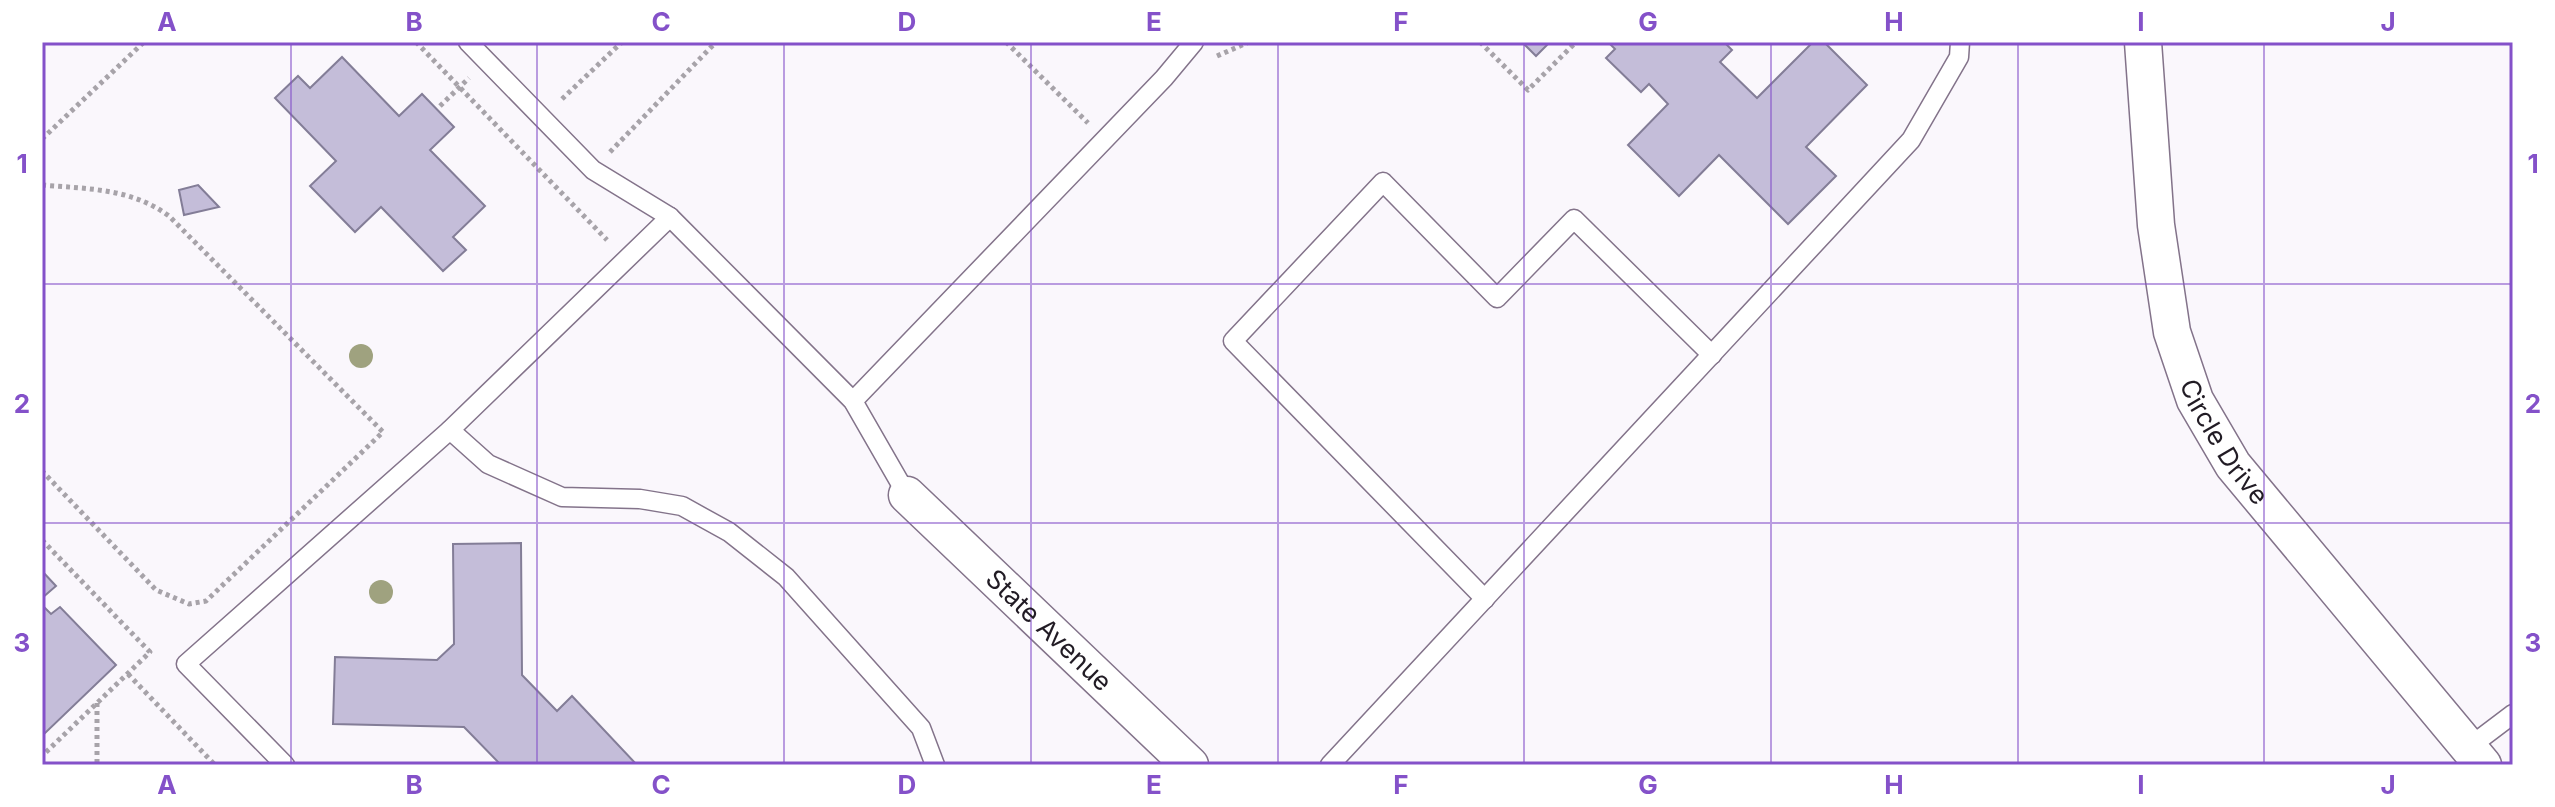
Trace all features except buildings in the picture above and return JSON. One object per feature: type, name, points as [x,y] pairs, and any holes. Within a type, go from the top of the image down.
[{"type":"street","name":"Circle Drive","points":[[2143,42],[2156,225],[2172,332],[2195,400],[2233,465],[2475,756]]},
{"type":"street","name":"State Avenue","points":[[907,495],[1190,765]]},
{"type":"lane","points":[[468,42],[593,170],[670,217],[853,401],[907,495]]},
{"type":"lane","points":[[853,401],[1164,78],[1194,42]]},
{"type":"lane","points":[[1330,765],[1911,140],[1959,57],[1960,42]]},
{"type":"lane","points":[[1485,599],[1233,341],[1383,182],[1497,298],[1574,219],[1712,355]]},
{"type":"lane","points":[[285,765],[186,664],[450,430],[670,217]]},
{"type":"lane","points":[[450,430],[488,464],[562,497],[640,499],[682,506],[729,532],[786,577],[921,728],[935,765]]},
{"type":"lane","points":[[2475,756],[2513,714]]},
{"type":"path","points":[[42,139],[144,42]]},
{"type":"path","points":[[416,42],[626,260]]},
{"type":"path","points":[[542,118],[622,42]]},
{"type":"path","points":[[593,170],[716,42]]},
{"type":"path","points":[[1006,42],[1104,138]]},
{"type":"path","points":[[1480,42],[1528,90],[1576,42]]},
{"type":"path","points":[[440,106],[486,60]]},
{"type":"path","points":[[42,185],[121,192],[152,204],[169,216],[383,432],[206,601],[189,604],[156,590],[42,471]]},
{"type":"path","points":[[42,540],[150,652],[42,756]]},
{"type":"path","points":[[128,674],[215,765]]},
{"type":"path","points":[[97,703],[97,765]]}]
